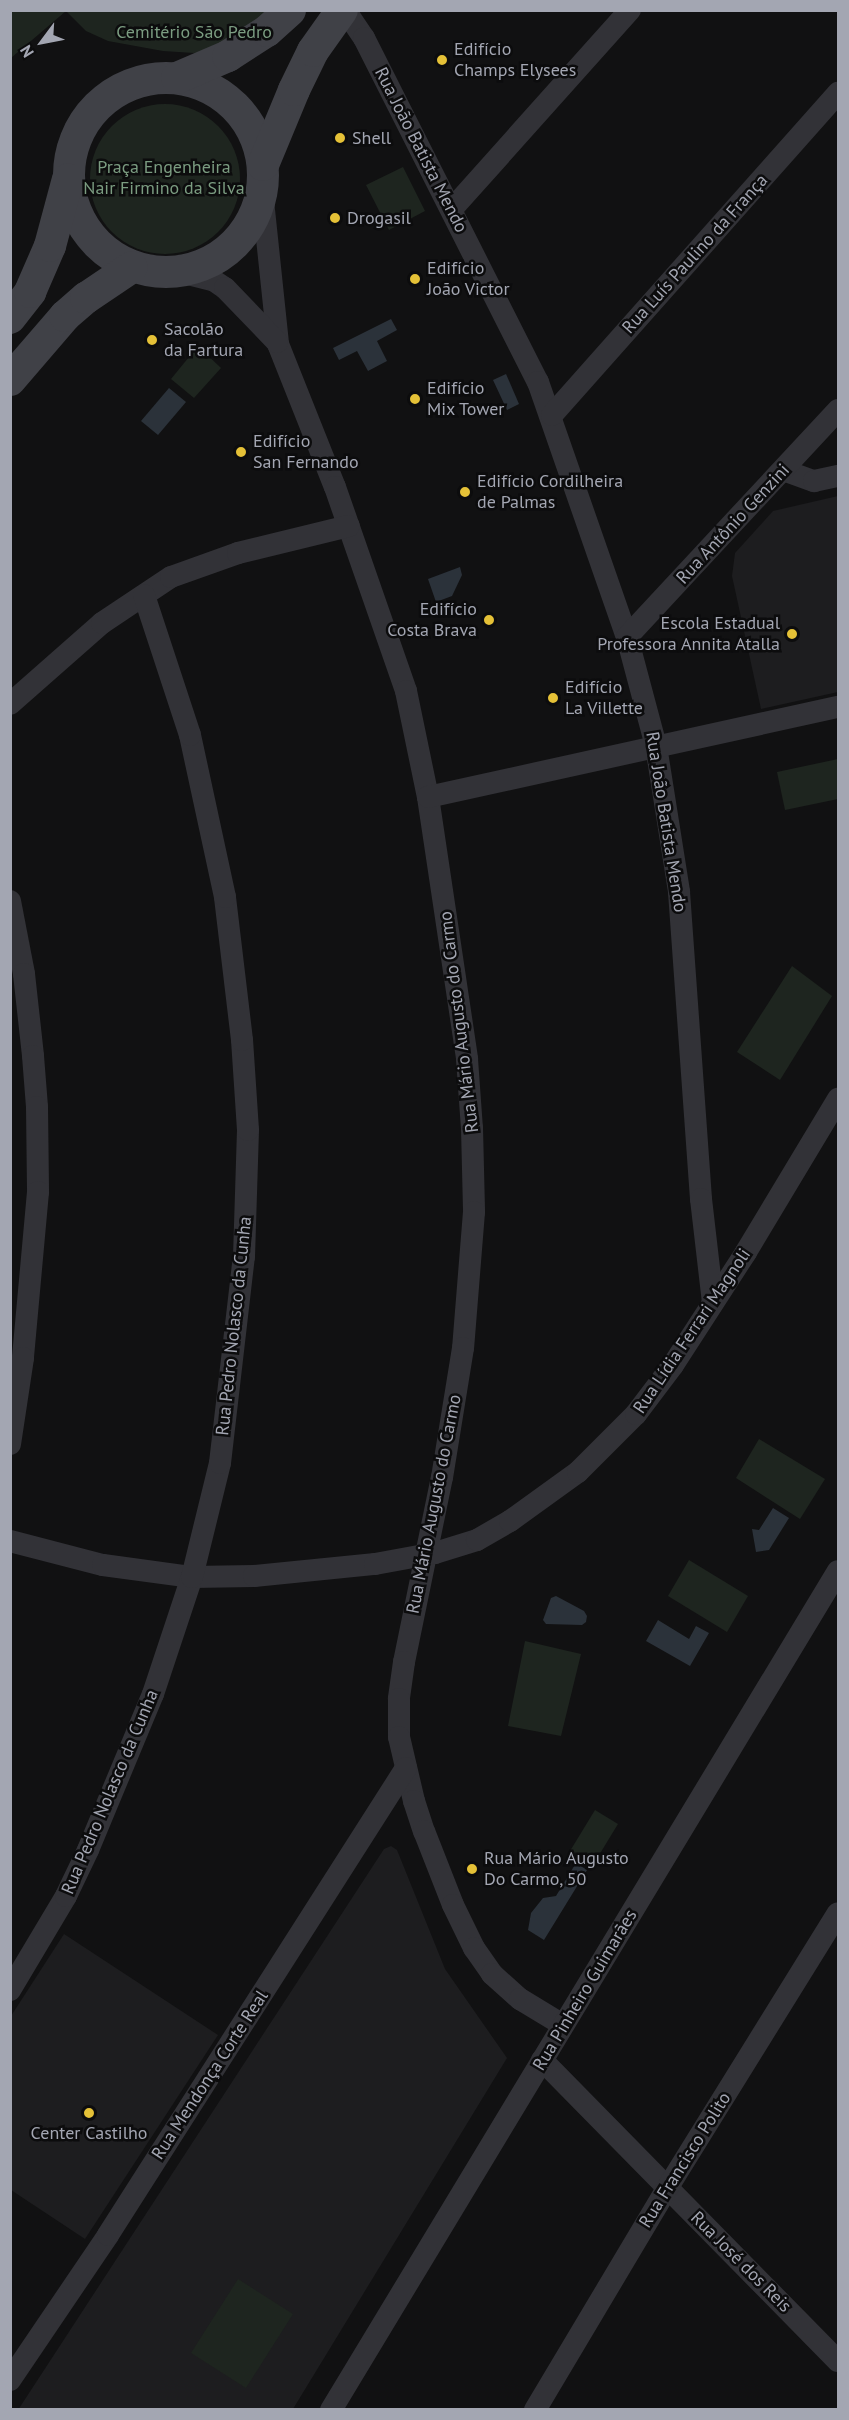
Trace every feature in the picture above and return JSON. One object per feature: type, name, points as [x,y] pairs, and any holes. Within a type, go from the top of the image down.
[{"type":"main road","points":[[177,78],[228,56],[267,31],[290,10]]},
{"type":"main road","points":[[68,178],[71,198],[87,232],[99,247],[132,267],[156,273],[180,272],[204,266],[225,254],[243,236],[251,222],[262,178],[294,90],[314,51],[344,10]]},
{"type":"main road","points":[[10,318],[30,292],[50,246],[68,178],[71,154],[79,130],[93,110],[112,93],[132,83],[154,78],[177,78],[218,93],[235,107],[249,124],[258,144],[262,178]]},
{"type":"main road","points":[[10,380],[65,316],[86,297],[132,267]]},
{"type":"street","name":"Rua João Batista Mendo","points":[[344,10],[364,38],[538,382],[552,414],[627,637],[656,746],[679,892],[701,1199],[713,1302]]},
{"type":"street","points":[[452,209],[630,10]]},
{"type":"street","name":"Rua Luís Paulino da França","points":[[552,414],[838,93]]},
{"type":"street","name":"Rua Mário Augusto do Carmo","points":[[262,178],[273,316],[278,344],[349,526],[406,691],[428,797],[467,1059],[472,1128],[474,1212],[463,1348],[442,1477],[399,1699],[399,1737],[424,1831],[453,1905],[474,1948],[492,1974],[520,1999],[563,2025]]},
{"type":"street","name":"Rua Mário Augusto do Carmo","points":[[180,272],[213,280],[225,288],[278,344]]},
{"type":"street","name":"Rua Antônio Genzini","points":[[627,637],[838,410]]},
{"type":"street","points":[[783,470],[814,481],[838,476]]},
{"type":"street","points":[[10,704],[102,623],[171,577],[211,562],[349,526]]},
{"type":"street","name":"Rua Pedro Nolasco da Cunha","points":[[10,1990],[66,1896],[88,1850],[153,1694],[192,1577],[219,1462],[244,1257],[248,1130],[242,1040],[225,897],[190,735],[144,595]]},
{"type":"street","points":[[428,797],[838,707]]},
{"type":"street","points":[[10,901],[24,975],[37,1107],[38,1192],[18,1324],[10,1444]]},
{"type":"street","name":"Rua Lídia Ferrari Magnoli","points":[[10,1542],[103,1565],[192,1577],[276,1574],[375,1564],[426,1555],[477,1540],[510,1521],[578,1472],[636,1414],[673,1365],[838,1099]]},
{"type":"street","name":"Rua Pinheiro Guimarães","points":[[331,2409],[838,1571]]},
{"type":"street","name":"Rua Mendonça Corte Real","points":[[10,2380],[114,2225],[406,1768]]},
{"type":"street","name":"Rua Francisco Polito","points":[[535,2409],[668,2187],[838,1913]]},
{"type":"street","name":"Rua José dos Reis","points":[[542,2060],[838,2361]]},
{"type":"shaded area","points":[[391,319],[397,330],[377,341],[387,361],[368,371],[357,351],[339,360],[333,348]]},
{"type":"shaded area","points":[[506,374],[519,404],[507,410],[493,380]]},
{"type":"shaded area","points":[[169,388],[186,402],[158,435],[141,421]]},
{"type":"shaded area","name":"Escola Estadual Professora Annita Atalla","points":[[838,496],[838,692],[761,709],[732,576],[735,553],[773,511]]},
{"type":"shaded area","points":[[460,567],[462,575],[452,596],[436,602],[428,579]]},
{"type":"shaded area","points":[[773,1508],[789,1518],[769,1550],[756,1552],[752,1529],[759,1530]]},
{"type":"shaded area","points":[[556,1596],[584,1611],[587,1616],[586,1622],[582,1625],[546,1624],[543,1620],[551,1598]]},
{"type":"shaded area","points":[[658,1620],[689,1639],[696,1626],[709,1633],[690,1666],[646,1641]]},
{"type":"shaded area","points":[[391,1846],[397,1850],[445,1969],[507,2058],[293,2409],[18,2410],[384,1849]]},
{"type":"shaded area","points":[[576,1863],[587,1870],[544,1940],[528,1930],[531,1913],[543,1898],[556,1896]]},
{"type":"shaded area","name":"Center Castilho","points":[[64,1934],[218,2035],[85,2239],[11,2190],[11,2016]]},
{"type":"green space","points":[[11,11],[66,11],[11,58]]},
{"type":"green space","name":"Cemitério São Pedro","points":[[66,11],[268,11],[254,26],[202,52],[194,53],[163,51],[108,41],[86,31]]},
{"type":"green space","name":"Praça Engenheira Nair Firmino da Silva","points":[[165,104],[194,110],[218,126],[234,150],[240,179],[234,208],[218,232],[194,248],[165,254],[136,248],[112,232],[96,208],[90,179],[96,150],[112,126],[136,110]]},
{"type":"green space","points":[[403,167],[425,211],[389,230],[366,185]]},
{"type":"green space","points":[[198,346],[221,368],[194,398],[171,379]]},
{"type":"green space","points":[[838,759],[838,799],[785,810],[777,772]]},
{"type":"green space","points":[[792,966],[832,996],[780,1080],[737,1052]]},
{"type":"green space","points":[[759,1439],[825,1479],[800,1519],[736,1478]]},
{"type":"green space","points":[[689,1560],[748,1596],[727,1632],[668,1596]]},
{"type":"green space","points":[[525,1641],[581,1654],[561,1736],[508,1726]]},
{"type":"green space","points":[[595,1810],[618,1824],[593,1865],[570,1851]]},
{"type":"green space","points":[[238,2279],[293,2314],[246,2388],[191,2353]]},
{"type":"place","name":"Edifício Champs Elysees","points":[[442,60]]},
{"type":"place","name":"Shell","points":[[340,138]]},
{"type":"place","name":"Drogasil","points":[[335,218]]},
{"type":"place","name":"Edifício João Victor","points":[[415,279]]},
{"type":"place","name":"Sacolão da Fartura","points":[[152,340]]},
{"type":"place","name":"Edifício Mix Tower","points":[[415,399]]},
{"type":"place","name":"Edifício San Fernando","points":[[241,452]]},
{"type":"place","name":"Edifício Cordilheira de Palmas","points":[[465,492]]},
{"type":"place","name":"Edifício Costa Brava","points":[[489,620]]},
{"type":"place","name":"Escola Estadual Professora Annita Atalla","points":[[792,634]]},
{"type":"place","name":"Edifício La Villette","points":[[553,698]]},
{"type":"place","name":"Rua Mário Augusto Do Carmo, 50","points":[[472,1869]]},
{"type":"place","name":"Center Castilho","points":[[89,2113]]}]
